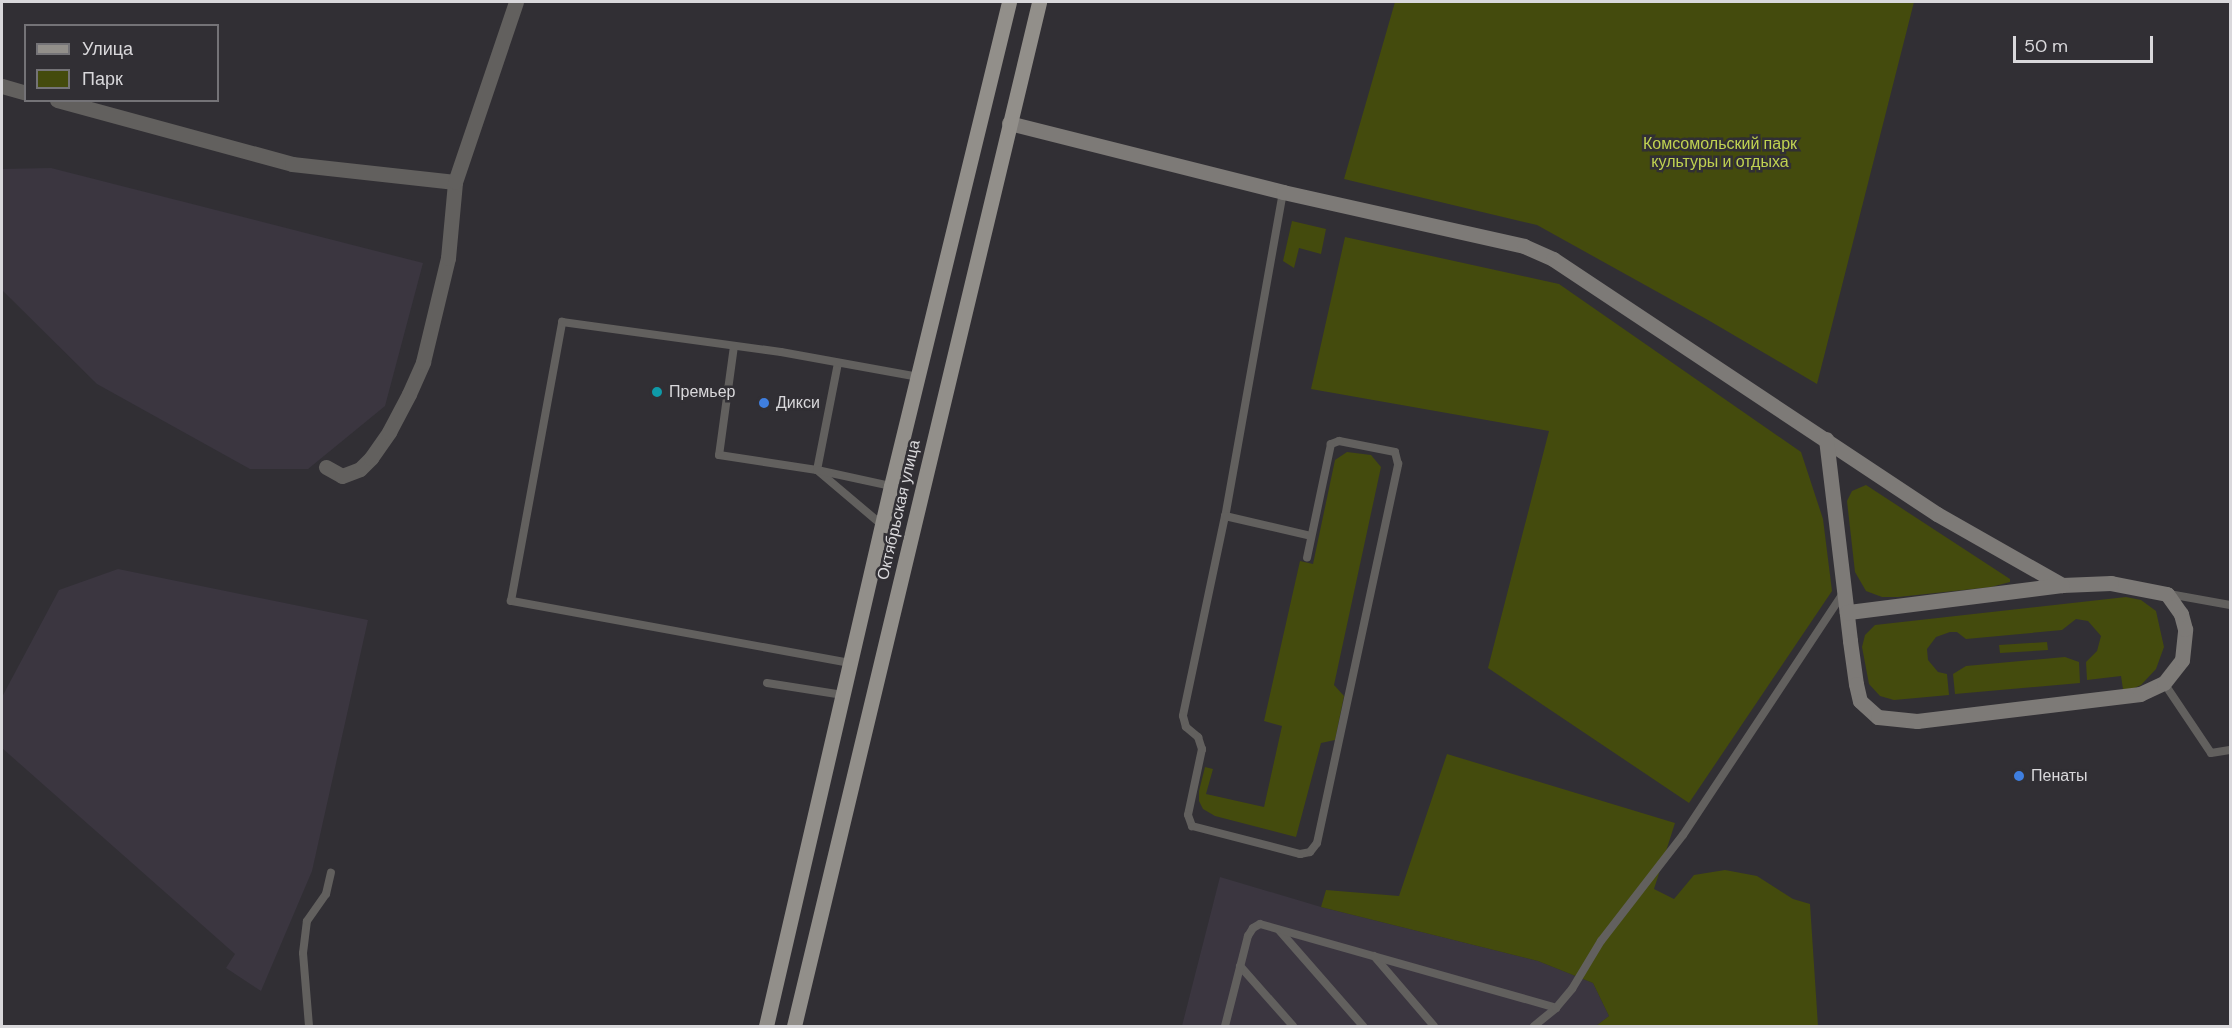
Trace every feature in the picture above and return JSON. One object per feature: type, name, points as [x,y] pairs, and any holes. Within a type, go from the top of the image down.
[{"type":"main road","name":"Октябрьская улица","points":[[766,1026],[891,486],[1009,2]]},
{"type":"main road","name":"Октябрьская улица","points":[[795,1026],[1038,2]]},
{"type":"main road","points":[[981,118],[1009,123]]},
{"type":"street","points":[[326,467],[342,476],[360,470],[372,458],[389,432],[423,362],[447,258],[455,182],[516,2]]},
{"type":"street","points":[[2,86],[24,92]]},
{"type":"street","points":[[64,102],[292,164],[455,182]]},
{"type":"street","points":[[1009,123],[1283,192],[1524,246],[1553,258],[1975,538],[2062,585]]},
{"type":"street","points":[[1826,439],[1844,591],[1847,612],[1860,701],[1878,717],[1917,721],[2140,694],[2164,683],[2182,660],[2185,629],[2181,614],[2167,594],[2110,583],[2062,585],[1847,612]]},
{"type":"lane","points":[[1283,192],[1225,516],[1183,716],[1186,727],[1198,737],[1202,749],[1188,819],[1196,829],[1300,854],[1310,852],[1317,843],[1398,464],[1397,454],[1339,441],[1332,443],[1307,558]]},
{"type":"lane","points":[[850,663],[511,601],[562,322],[734,345],[919,377]]},
{"type":"lane","points":[[734,345],[719,455],[818,470],[891,486]]},
{"type":"lane","points":[[818,470],[838,363]]},
{"type":"lane","points":[[818,470],[882,525]]},
{"type":"lane","points":[[1225,516],[1311,536]]},
{"type":"lane","points":[[1534,1026],[1556,1008],[1572,990],[1601,941],[1683,835],[1844,591]]},
{"type":"lane","points":[[2167,594],[2230,604]]},
{"type":"lane","points":[[767,683],[843,695]]},
{"type":"lane","points":[[2164,683],[2211,753],[2230,750]]},
{"type":"lane","points":[[309,1026],[303,962],[307,921],[326,894],[332,873]]},
{"type":"lane","points":[[1225,1026],[1248,936],[1253,928],[1260,924],[1556,1008]]},
{"type":"lane","points":[[1279,929],[1363,1026]]},
{"type":"lane","points":[[1374,956],[1434,1026]]},
{"type":"lane","points":[[1240,966],[1293,1026]]},
{"type":"shaded area","points":[[51,168],[423,263],[385,406],[308,469],[250,469],[97,384],[2,290],[2,169]]},
{"type":"shaded area","points":[[118,569],[368,620],[312,871],[261,991],[226,968],[235,954],[2,748],[2,697],[59,590]]},
{"type":"shaded area","points":[[1220,877],[1321,907],[1538,961],[1593,983],[1609,1016],[1596,1026],[1182,1026]]},
{"type":"green space","name":"Комсомольский парк культуры и отдыха","points":[[1395,2],[1914,2],[1817,384],[1708,320],[1537,225],[1344,179]]},
{"type":"green space","points":[[1292,221],[1326,229],[1321,254],[1299,248],[1294,268],[1283,261]]},
{"type":"green space","points":[[1345,237],[1559,284],[1801,452],[1823,519],[1832,591],[1689,803],[1488,668],[1549,431],[1311,389]]},
{"type":"green space","points":[[1347,452],[1371,455],[1381,467],[1334,685],[1344,696],[1335,740],[1321,743],[1296,837],[1215,816],[1203,809],[1199,801],[1199,791],[1205,767],[1213,769],[1206,794],[1264,807],[1282,726],[1264,721],[1300,561],[1313,564],[1335,460]]},
{"type":"green space","points":[[1866,485],[2010,579],[2010,582],[1991,587],[1898,597],[1882,597],[1866,591],[1855,572],[1847,501],[1852,491]]},
{"type":"green space","points":[[2126,597],[2141,600],[2156,611],[2164,647],[2156,669],[2141,685],[2132,689],[2123,689],[2121,676],[2087,680],[2086,662],[2097,651],[2101,636],[2088,621],[2076,619],[2062,630],[1966,639],[1957,632],[1950,632],[1936,637],[1927,649],[1928,660],[1938,672],[1947,674],[1949,695],[1894,700],[1880,696],[1869,684],[1862,647],[1865,635],[1875,625]]},
{"type":"green space","points":[[2047,642],[2048,650],[2000,653],[1999,645]]},
{"type":"green space","points":[[2065,657],[2079,662],[2080,683],[1955,694],[1953,674],[1966,666]]},
{"type":"green space","points":[[1447,754],[1675,823],[1654,889],[1674,899],[1694,875],[1725,870],[1757,876],[1793,899],[1810,904],[1818,1026],[1596,1026],[1609,1016],[1593,983],[1538,961],[1321,907],[1326,890],[1399,896]]},
{"type":"place","name":"Премьер","points":[[657,392]]},
{"type":"place","name":"Дикси","points":[[764,403]]},
{"type":"place","name":"Пенаты","points":[[2019,776]]}]
